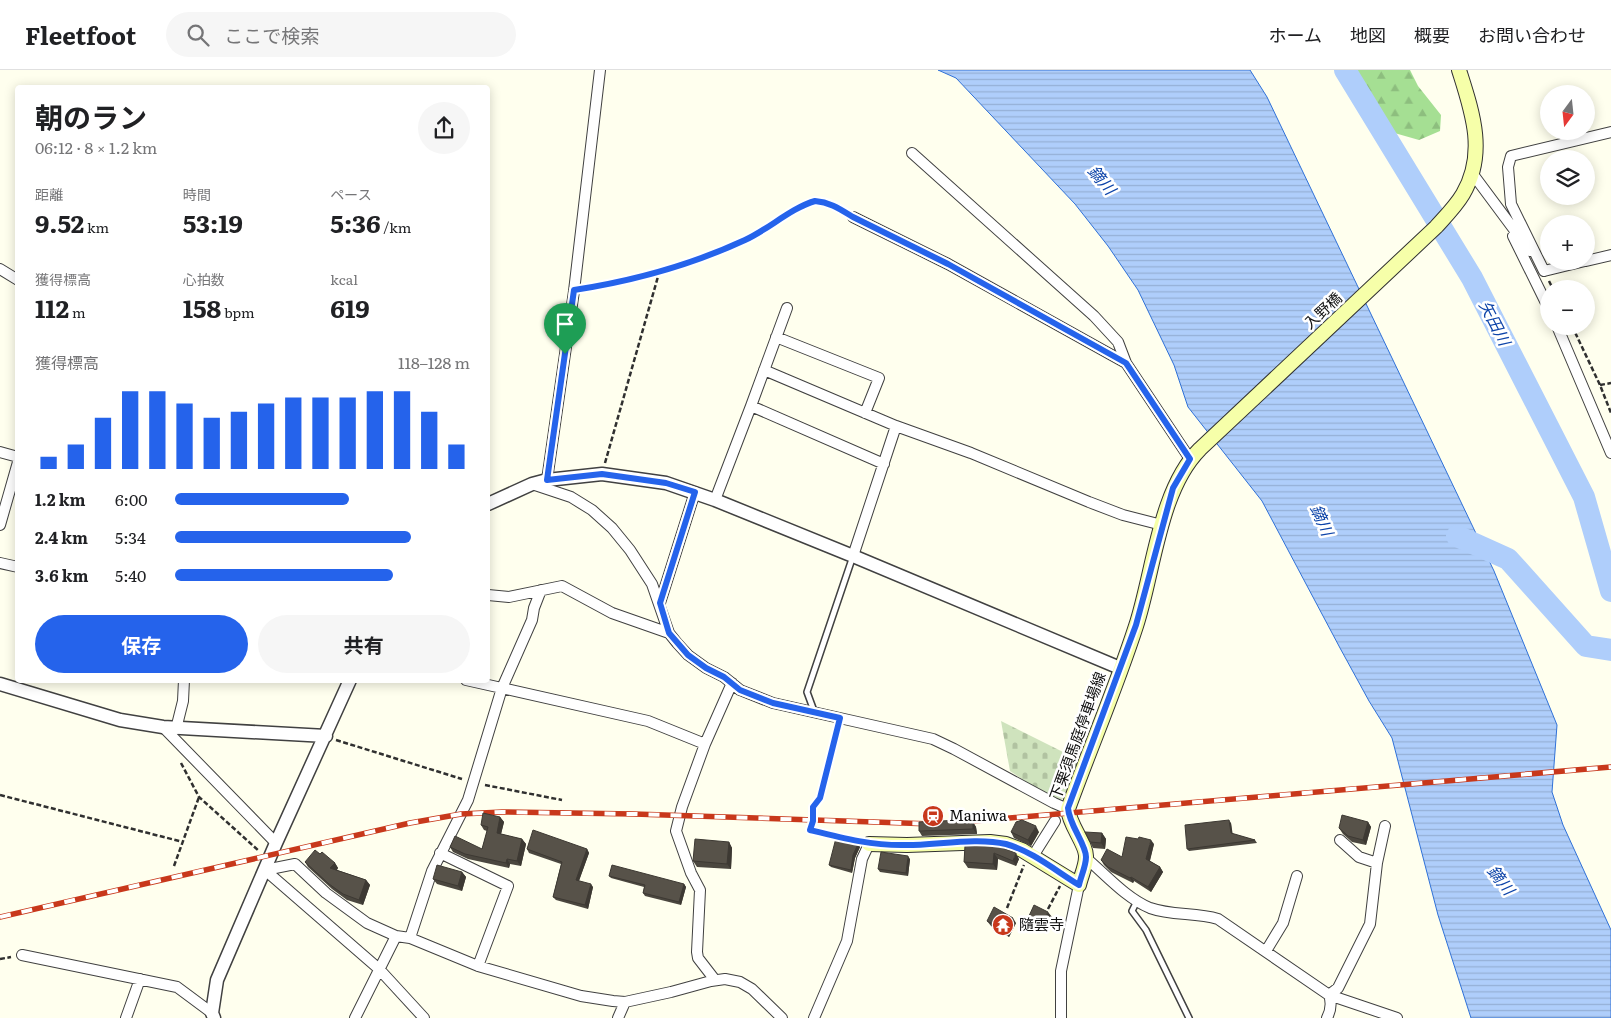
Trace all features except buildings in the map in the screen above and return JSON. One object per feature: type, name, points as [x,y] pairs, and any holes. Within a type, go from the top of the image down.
[{"type":"main road","points":[[1459,70],[1471,108],[1476,132],[1476,156],[1472,173]]},
{"type":"main road","name":"入野橋","points":[[1195,454],[1436,227],[1464,192],[1472,173]]},
{"type":"main road","name":"下栗須馬庭停車場線","points":[[1086,858],[1085,852],[1072,827],[1068,808],[1136,625],[1173,488],[1195,454]]},
{"type":"main road","points":[[869,844],[907,846],[990,842],[1006,844],[1031,855],[1079,885],[1086,858]]},
{"type":"street","points":[[547,480],[574,290],[600,70]]},
{"type":"street","points":[[1544,271],[1511,204],[1508,167],[1511,156],[1611,132]]},
{"type":"street","points":[[912,153],[1094,316],[1118,342],[1126,363],[1195,454]]},
{"type":"street","points":[[1472,173],[1544,271]]},
{"type":"street","points":[[1502,215],[1540,291]]},
{"type":"street","points":[[853,217],[948,264],[1126,363]]},
{"type":"street","points":[[1595,259],[1611,255]]},
{"type":"street","points":[[0,269],[15,278]]},
{"type":"street","points":[[1544,271],[1548,270]]},
{"type":"street","points":[[715,500],[752,406],[787,308]]},
{"type":"street","points":[[1561,335],[1611,453]]},
{"type":"street","points":[[776,337],[879,378],[866,413]]},
{"type":"street","points":[[764,370],[896,426],[971,453],[1115,512],[1162,525]]},
{"type":"street","points":[[752,406],[884,464]]},
{"type":"street","points":[[853,556],[896,426]]},
{"type":"street","points":[[0,452],[15,456]]},
{"type":"street","points":[[0,524],[15,472]]},
{"type":"street","points":[[490,503],[532,484],[547,480],[602,474],[666,483],[695,492],[853,556],[1120,668]]},
{"type":"street","points":[[532,484],[571,496],[592,510],[612,528],[642,567],[652,584],[669,633],[688,655],[740,690],[773,703],[933,739],[1054,803],[1068,808]]},
{"type":"street","points":[[660,603],[695,492]]},
{"type":"street","points":[[0,563],[15,567]]},
{"type":"street","points":[[490,595],[508,597],[562,586],[612,613],[669,633]]},
{"type":"street","points":[[410,938],[432,871],[475,783],[502,688],[532,620],[534,608],[541,590]]},
{"type":"street","points":[[176,728],[183,700],[184,683]]},
{"type":"street","points":[[213,1016],[217,980],[349,683]]},
{"type":"street","points":[[480,683],[648,721],[705,744]]},
{"type":"street","points":[[715,980],[698,958],[700,890],[691,873],[676,831],[682,807],[705,744],[732,683]]},
{"type":"street","points":[[0,684],[120,720],[163,727],[326,736]]},
{"type":"street","points":[[163,727],[276,844]]},
{"type":"street","points":[[1031,855],[1055,821]]},
{"type":"street","points":[[1329,995],[1338,988],[1370,924],[1377,863],[1385,826]]},
{"type":"street","points":[[1340,840],[1359,857],[1377,863]]},
{"type":"street","points":[[814,1018],[847,941],[862,859],[869,844]]},
{"type":"street","points":[[440,853],[508,886],[478,966]]},
{"type":"street","points":[[1086,858],[1137,901],[1151,908],[1168,912],[1209,916],[1218,919],[1329,995],[1397,1018]]},
{"type":"street","points":[[265,870],[295,864],[326,893],[367,923],[396,936],[410,938],[478,966],[581,996],[625,1002],[726,979],[740,982],[752,989],[782,1018]]},
{"type":"street","points":[[265,870],[379,970],[424,1018]]},
{"type":"street","points":[[1266,951],[1283,923],[1297,876]]},
{"type":"street","points":[[1062,1018],[1061,971],[1079,885]]},
{"type":"street","points":[[355,1018],[396,936]]},
{"type":"street","points":[[22,954],[177,987],[213,1016]]},
{"type":"street","points":[[126,1018],[140,979]]},
{"type":"street","points":[[1327,1018],[1331,1001],[1329,995]]},
{"type":"street","points":[[618,1018],[625,1002]]},
{"type":"lane","points":[[814,711],[807,692],[853,556]]},
{"type":"lane","points":[[1137,901],[1132,911],[1146,930],[1189,1018]]},
{"type":"path","points":[[574,290],[616,284],[659,273],[746,240],[796,209],[815,201],[826,202],[853,217]]},
{"type":"path","points":[[602,474],[659,273]]},
{"type":"path","points":[[1576,335],[1611,413]]},
{"type":"path","points":[[1600,385],[1611,383]]},
{"type":"path","points":[[840,718],[820,798],[813,807],[813,821],[810,830],[869,844]]},
{"type":"path","points":[[326,736],[475,783],[562,800]]},
{"type":"path","points":[[181,762],[199,797],[261,852]]},
{"type":"path","points":[[0,795],[183,842]]},
{"type":"path","points":[[174,866],[199,797]]},
{"type":"path","points":[[1007,908],[1031,855]]},
{"type":"path","points":[[1048,909],[1065,876]]},
{"type":"green space","points":[[1355,70],[1410,70],[1418,86],[1441,115],[1440,131],[1419,140],[1391,132]]},
{"type":"green space","points":[[1001,721],[1079,760],[1065,797],[1054,800],[1010,771]]},
{"type":"water","name":"鏑川","points":[[938,70],[1250,70],[1267,97],[1494,571],[1557,725],[1552,792],[1563,825],[1611,930],[1611,1018],[1471,1018],[1438,915],[1392,738],[1369,701],[1262,501],[1188,407],[1174,365],[1138,290],[1108,246],[1075,204],[956,78]]},
{"type":"waterway","name":"矢田川","points":[[1345,70],[1472,278],[1584,497],[1611,591]]},
{"type":"waterway","name":"矢田川","points":[[1457,536],[1508,559],[1586,646],[1611,650]]},
{"type":"railway","points":[[951,823],[1611,767]]},
{"type":"railway","points":[[0,917],[410,823],[461,814],[502,812],[634,814],[933,824]]},
{"type":"place","name":"Maniwa","points":[[933,816]]},
{"type":"place","name":"隨雲寺","points":[[1003,925]]},
{"type":"route","points":[[815,201],[826,202],[838,207],[853,217],[948,264],[1126,363],[1190,459],[1173,488],[1136,625],[1068,808],[1072,827],[1085,852],[1086,858],[1079,885],[1022,850],[1006,844],[990,842],[907,846],[869,844],[810,830],[813,821],[813,807],[820,798],[840,718],[773,703],[740,690],[724,677],[706,668],[688,655],[669,633],[660,603],[695,492],[666,483],[602,474],[547,480],[565,354],[574,290],[616,284],[659,273],[746,240],[796,209],[815,201]]}]
